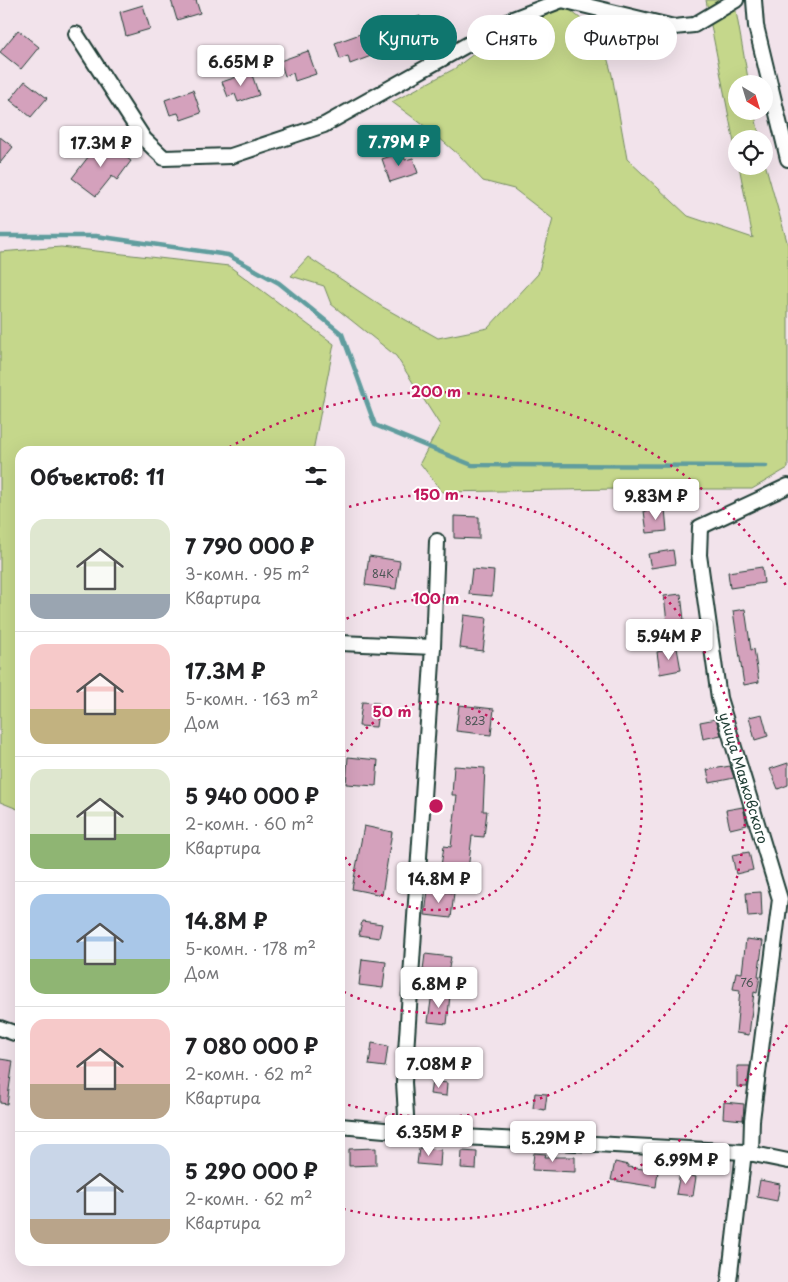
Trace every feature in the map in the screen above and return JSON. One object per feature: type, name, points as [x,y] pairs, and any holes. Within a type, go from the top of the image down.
[{"type":"street","points":[[76,34],[144,140],[164,158],[231,156],[324,125],[513,19],[562,0],[674,27],[694,25],[736,0]]},
{"type":"street","points":[[754,0],[756,26],[788,159]]},
{"type":"street","name":"улица Маяковского","points":[[729,1282],[780,899],[719,698],[699,555],[700,527],[788,486]]},
{"type":"street","points":[[407,1132],[404,1082],[433,646],[437,541]]},
{"type":"street","points":[[345,644],[433,646]]},
{"type":"street","points":[[0,1028],[15,1033]]},
{"type":"street","points":[[345,1126],[463,1137],[747,1153],[788,1161]]},
{"type":"green space","points":[[706,0],[734,0],[747,75],[728,75],[728,112]]},
{"type":"green space","points":[[566,7],[576,15],[565,15],[565,60],[608,60],[627,159],[688,216],[753,238],[741,175],[768,175],[788,245],[788,468],[752,489],[442,492],[420,463],[440,425],[396,356],[331,304],[324,286],[291,276],[308,257],[381,306],[438,338],[488,328],[538,274],[553,219],[514,189],[483,181],[460,156],[430,130],[392,102],[454,69],[467,59],[555,60],[555,15],[546,15]]},
{"type":"green space","points":[[730,120],[756,120],[758,130],[731,130]]},
{"type":"green space","points":[[61,247],[229,266],[334,344],[314,446],[15,446],[15,808],[0,802],[0,252]]},
{"type":"building","points":[[171,0],[196,0],[200,13],[177,20]]},
{"type":"building","points":[[143,5],[150,29],[126,36],[120,12]]},
{"type":"building","points":[[18,30],[39,47],[21,69],[0,52]]},
{"type":"building","points":[[360,34],[360,60],[350,64],[348,56],[340,59],[335,43]]},
{"type":"building","points":[[308,51],[316,74],[295,81],[293,73],[285,76],[280,61]]},
{"type":"building","points":[[251,72],[259,95],[238,102],[235,94],[228,97],[222,82]]},
{"type":"building","points":[[25,81],[47,98],[31,117],[10,100]]},
{"type":"building","points":[[193,90],[201,113],[181,120],[178,113],[170,115],[165,100]]},
{"type":"building","points":[[0,137],[13,147],[0,163]]},
{"type":"building","points":[[102,139],[131,161],[117,180],[112,176],[96,196],[72,178]]},
{"type":"building","points":[[403,152],[405,160],[413,158],[418,173],[390,182],[382,159]]},
{"type":"building","points":[[665,508],[667,531],[647,533],[644,511]]},
{"type":"building","points":[[454,516],[479,517],[479,539],[454,538]]},
{"type":"building","points":[[673,550],[675,564],[651,568],[648,554]]},
{"type":"building","points":[[369,556],[400,561],[396,589],[365,585]]},
{"type":"building","points":[[762,567],[764,583],[730,588],[728,572]]},
{"type":"building","points":[[472,569],[494,571],[492,596],[469,594]]},
{"type":"building","points":[[681,594],[684,620],[667,622],[664,596]]},
{"type":"building","points":[[745,609],[751,650],[754,649],[759,682],[744,685],[733,611]]},
{"type":"building","points":[[464,615],[487,618],[483,651],[460,648]]},
{"type":"building","points":[[677,648],[681,670],[660,674],[657,652]]},
{"type":"building","points":[[362,702],[379,703],[376,727],[359,726]]},
{"type":"building","points":[[459,705],[494,709],[491,735],[456,731]]},
{"type":"building","points":[[762,714],[768,736],[755,740],[749,717]]},
{"type":"building","points":[[716,719],[721,735],[703,739],[700,722]]},
{"type":"building","points":[[348,757],[378,760],[376,786],[346,784]]},
{"type":"building","points":[[788,763],[788,785],[778,789],[770,769]]},
{"type":"building","points":[[454,766],[485,768],[483,811],[487,811],[484,837],[472,836],[468,870],[441,866],[444,846],[451,847],[457,795],[452,795]]},
{"type":"building","points":[[730,766],[734,778],[710,783],[707,770]]},
{"type":"building","points":[[743,807],[747,825],[730,829],[726,810]]},
{"type":"building","points":[[364,826],[392,832],[382,895],[352,889]]},
{"type":"building","points":[[749,852],[753,870],[736,874],[732,855]]},
{"type":"building","points":[[428,890],[454,893],[451,918],[425,915]]},
{"type":"building","points":[[761,892],[762,916],[748,917],[746,893]]},
{"type":"building","points":[[362,921],[382,924],[379,938],[359,935]]},
{"type":"building","points":[[746,939],[763,941],[758,976],[760,976],[757,993],[754,992],[749,1035],[736,1033],[740,990],[733,989],[736,972],[742,973]]},
{"type":"building","points":[[425,954],[451,957],[448,973],[423,970]]},
{"type":"building","points":[[362,959],[386,962],[383,988],[359,985]]},
{"type":"building","points":[[432,993],[450,995],[447,1024],[428,1022]]},
{"type":"building","points":[[372,1043],[388,1046],[385,1067],[369,1065]]},
{"type":"building","points":[[415,1050],[429,1050],[429,1066],[415,1067]]},
{"type":"building","points":[[0,1059],[13,1061],[7,1104],[0,1103]]},
{"type":"building","points":[[737,1066],[750,1066],[747,1087],[737,1087]]},
{"type":"building","points":[[432,1081],[447,1083],[446,1096],[430,1094]]},
{"type":"building","points":[[535,1093],[547,1094],[545,1110],[533,1108]]},
{"type":"building","points":[[724,1102],[744,1104],[743,1120],[723,1118]]},
{"type":"building","points":[[376,1148],[376,1165],[349,1166],[349,1149]]},
{"type":"building","points":[[419,1148],[441,1150],[440,1166],[417,1164]]},
{"type":"building","points":[[462,1151],[477,1152],[476,1169],[461,1168]]},
{"type":"building","points":[[534,1153],[546,1154],[545,1157],[575,1157],[575,1172],[532,1170]]},
{"type":"building","points":[[615,1162],[628,1165],[628,1167],[658,1171],[656,1187],[611,1180]]},
{"type":"building","points":[[680,1174],[696,1177],[693,1196],[676,1194]]},
{"type":"building","points":[[760,1180],[780,1184],[777,1201],[757,1197]]},
{"type":"waterway","points":[[0,236],[96,236],[228,255],[279,283],[342,334],[375,425],[472,465],[766,466]]}]
